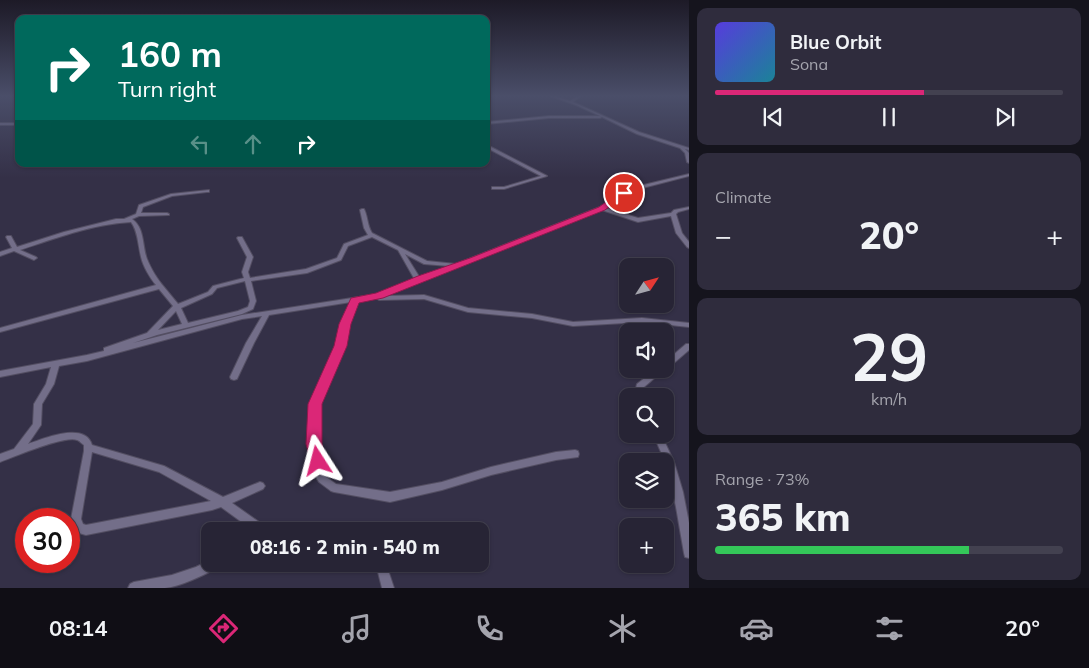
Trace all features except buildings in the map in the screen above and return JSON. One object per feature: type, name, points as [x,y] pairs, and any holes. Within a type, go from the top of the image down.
[{"type":"street","points":[[617,123],[689,149]]},
{"type":"street","points":[[0,124],[15,124]]},
{"type":"street","points":[[681,147],[687,154],[689,162]]},
{"type":"street","points":[[490,148],[545,176],[504,188],[494,188]]},
{"type":"street","points":[[370,298],[460,265],[602,208],[629,190],[689,175]]},
{"type":"street","points":[[138,215],[141,206],[163,197],[207,191]]},
{"type":"street","points":[[602,208],[638,220],[673,214],[676,211],[689,208]]},
{"type":"street","points":[[362,210],[366,218],[367,230],[373,235],[426,263],[460,265]]},
{"type":"street","points":[[0,254],[66,233],[138,215],[167,214]]},
{"type":"street","points":[[673,214],[679,233],[689,246]]},
{"type":"street","points":[[121,220],[132,220],[137,226],[144,259],[155,280],[177,306],[186,325]]},
{"type":"street","points":[[149,335],[177,306],[210,293],[217,286],[307,271],[339,259],[346,246],[373,235]]},
{"type":"street","points":[[9,237],[16,250],[34,258]]},
{"type":"street","points":[[87,358],[149,335],[240,313],[251,308],[253,301],[245,272],[250,257],[240,238]]},
{"type":"street","points":[[400,250],[418,280]]},
{"type":"street","points":[[0,330],[161,286]]},
{"type":"street","points":[[0,374],[87,358],[242,317],[370,298],[424,297],[468,310],[532,316],[573,324],[642,320],[689,325]]},
{"type":"street","points":[[355,300],[345,324],[341,346],[315,404],[314,444],[322,478],[334,488],[390,497],[442,486],[491,471],[556,456],[575,454]]},
{"type":"street","points":[[234,377],[250,343],[268,313]]},
{"type":"street","points":[[674,358],[689,346]]},
{"type":"street","points":[[16,451],[37,425],[38,404],[50,384],[56,363]]},
{"type":"street","points":[[640,388],[650,378]]},
{"type":"street","points":[[0,458],[16,451],[77,436],[88,443],[76,519],[79,528],[86,530],[223,502],[260,486]]},
{"type":"street","points":[[662,443],[668,454],[680,496],[689,553]]},
{"type":"street","points":[[88,447],[161,469],[223,502],[250,522]]},
{"type":"street","points":[[134,588],[172,580],[201,570]]},
{"type":"street","points":[[383,572],[388,588]]},
{"type":"route","points":[[318,461],[314,444],[315,404],[341,346],[345,324],[355,300],[379,296],[421,278],[473,260],[602,208],[624,193]]}]
